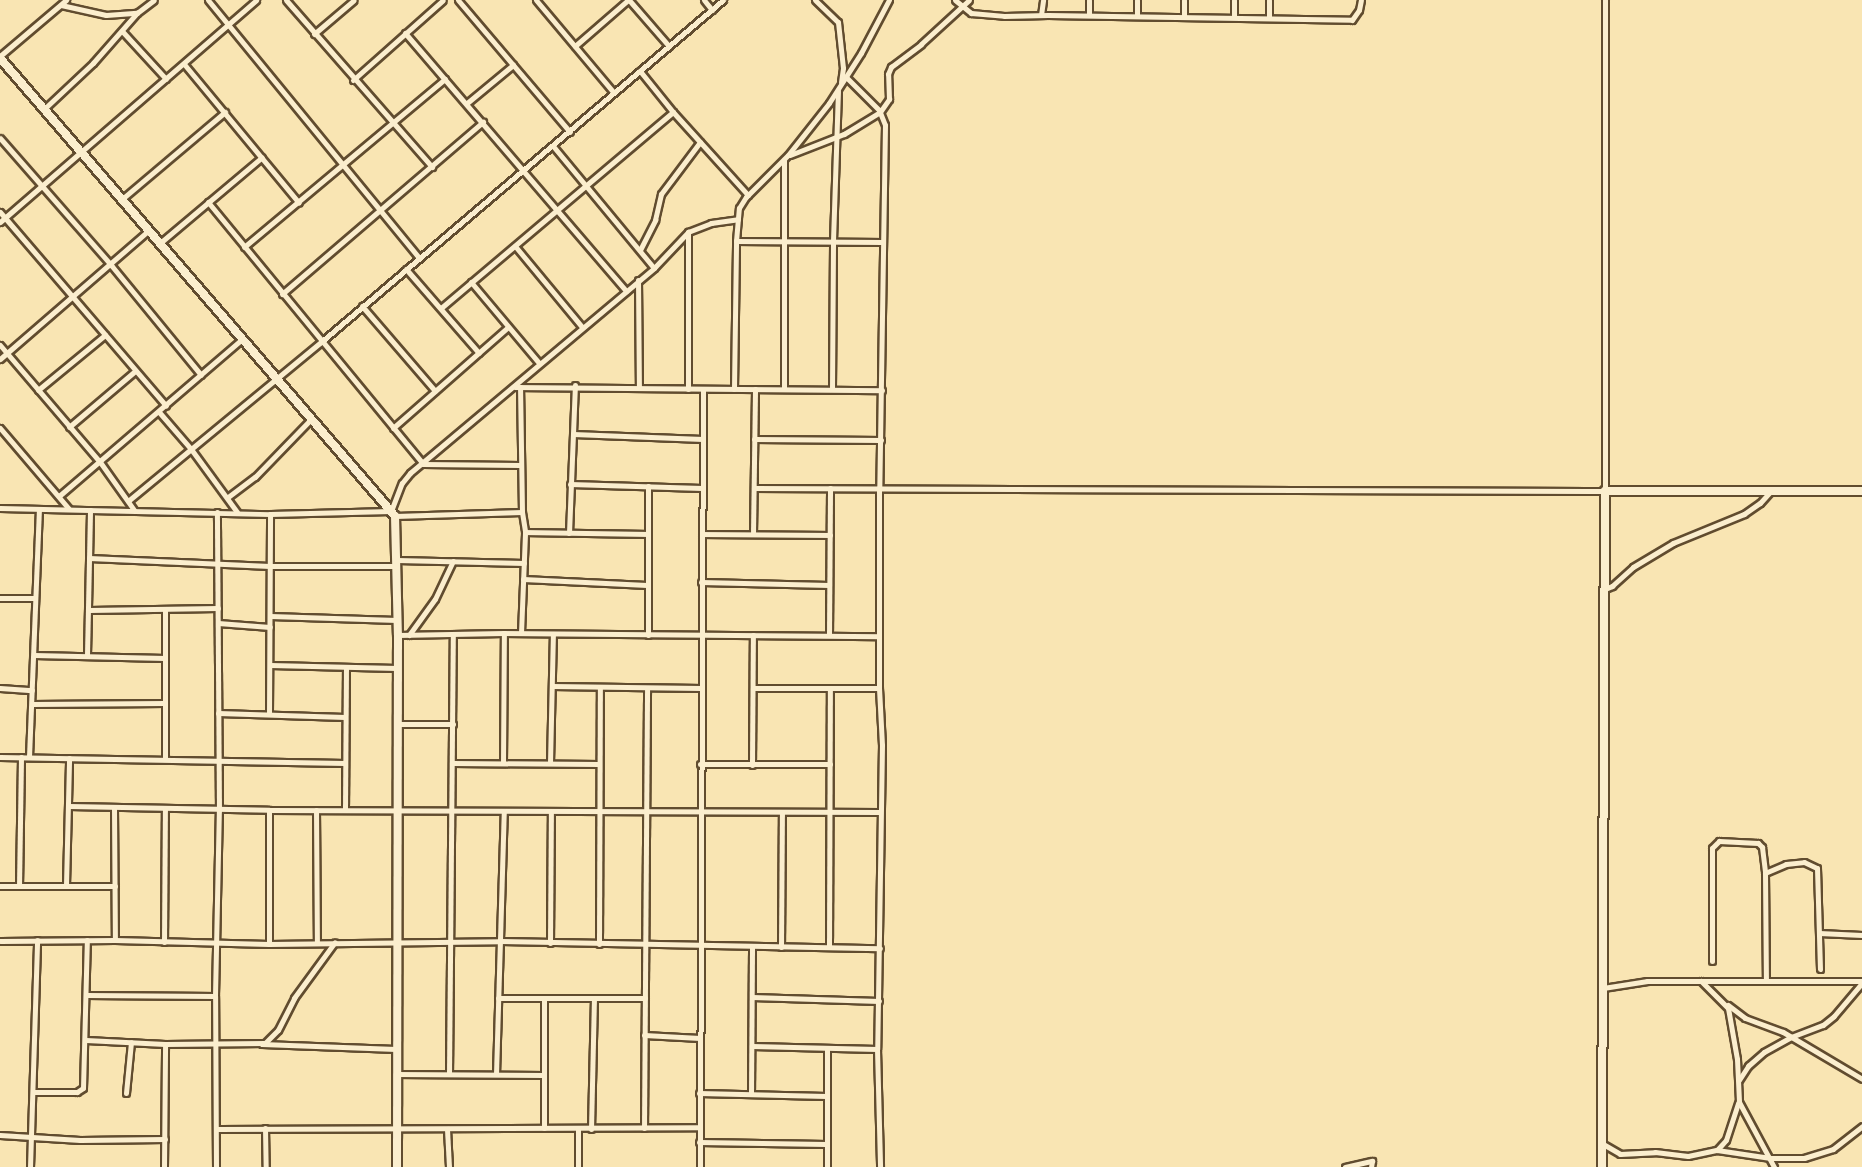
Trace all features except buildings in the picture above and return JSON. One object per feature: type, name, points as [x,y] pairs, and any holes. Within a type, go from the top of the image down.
[{"type":"street","points":[[43,110],[137,13],[154,0]]},
{"type":"street","points":[[208,0],[419,258]]},
{"type":"street","points":[[3,220],[256,0]]},
{"type":"street","points":[[286,0],[353,80],[432,167]]},
{"type":"street","points":[[314,34],[354,0]]},
{"type":"street","points":[[353,80],[443,0]]},
{"type":"street","points":[[458,0],[570,132]]},
{"type":"street","points":[[536,0],[614,93]]},
{"type":"street","points":[[574,46],[628,0],[669,46]]},
{"type":"street","points":[[704,0],[712,10]]},
{"type":"street","points":[[128,501],[321,342],[723,0]]},
{"type":"street","points":[[815,0],[835,17],[838,24],[843,68],[838,90],[836,137],[832,389]]},
{"type":"street","points":[[734,389],[736,242],[740,208],[748,195],[786,157],[838,90],[889,0]]},
{"type":"street","points":[[955,0],[975,14],[1352,20],[1359,10],[1361,0]]},
{"type":"street","points":[[786,157],[836,137],[880,112],[889,99],[888,74],[891,67],[921,44],[969,0]]},
{"type":"street","points":[[1041,15],[1042,0]]},
{"type":"street","points":[[1089,0],[1089,15]]},
{"type":"street","points":[[1137,0],[1137,16]]},
{"type":"street","points":[[1184,0],[1184,16]]},
{"type":"street","points":[[1234,0],[1234,17]]},
{"type":"street","points":[[1269,0],[1269,18]]},
{"type":"street","points":[[1602,1167],[1605,0]]},
{"type":"street","points":[[137,13],[106,15],[64,2],[0,57],[43,110],[150,230],[310,420],[393,514]]},
{"type":"street","points":[[122,31],[166,79]]},
{"type":"street","points":[[405,33],[626,291]]},
{"type":"street","points":[[184,64],[299,203]]},
{"type":"street","points":[[467,103],[513,65]]},
{"type":"street","points":[[640,71],[748,195]]},
{"type":"street","points":[[846,76],[880,112],[885,125],[879,488],[879,688],[882,745],[879,812],[880,948],[877,1049],[880,1167]]},
{"type":"street","points":[[244,248],[445,79]]},
{"type":"street","points":[[122,199],[225,112]]},
{"type":"street","points":[[441,308],[558,212],[674,112]]},
{"type":"street","points":[[282,294],[483,122]]},
{"type":"street","points":[[0,138],[111,265],[201,375]]},
{"type":"street","points":[[640,250],[655,220],[661,194],[700,142]]},
{"type":"street","points":[[553,146],[654,268]]},
{"type":"street","points":[[160,243],[262,157]]},
{"type":"street","points":[[784,389],[786,157]]},
{"type":"street","points":[[208,202],[423,464],[520,465]]},
{"type":"street","points":[[0,212],[3,220],[73,296],[166,406]]},
{"type":"street","points":[[397,1167],[398,635],[397,563],[393,514],[405,478],[518,387],[539,363],[654,268],[687,232],[711,223],[738,219]]},
{"type":"street","points":[[0,359],[150,230]]},
{"type":"street","points":[[687,232],[688,389]]},
{"type":"street","points":[[736,242],[883,242]]},
{"type":"street","points":[[514,246],[582,327]]},
{"type":"street","points":[[406,269],[479,353]]},
{"type":"street","points":[[638,280],[639,388]]},
{"type":"street","points":[[471,282],[539,363]]},
{"type":"street","points":[[362,306],[435,391]]},
{"type":"street","points":[[393,428],[508,327]]},
{"type":"street","points":[[38,390],[105,335]]},
{"type":"street","points":[[59,496],[242,339]]},
{"type":"street","points":[[0,345],[100,462],[134,510]]},
{"type":"street","points":[[69,427],[135,371]]},
{"type":"street","points":[[518,387],[575,385],[688,389],[882,390]]},
{"type":"street","points":[[569,533],[575,385]]},
{"type":"street","points":[[518,387],[522,512],[525,532],[521,633]]},
{"type":"street","points":[[700,1167],[700,688],[703,389]]},
{"type":"street","points":[[753,534],[755,389]]},
{"type":"street","points":[[159,412],[191,449],[237,512]]},
{"type":"street","points":[[228,497],[255,477],[310,420]]},
{"type":"street","points":[[0,428],[69,509]]},
{"type":"street","points":[[573,434],[703,439]]},
{"type":"street","points":[[754,439],[881,440]]},
{"type":"street","points":[[570,484],[702,488]]},
{"type":"street","points":[[648,486],[648,635]]},
{"type":"street","points":[[754,488],[1862,491]]},
{"type":"street","points":[[829,635],[830,488]]},
{"type":"street","points":[[1605,589],[1612,586],[1634,567],[1673,543],[1744,514],[1760,503],[1770,492]]},
{"type":"street","points":[[0,508],[270,514],[522,512]]},
{"type":"street","points":[[29,757],[39,510]]},
{"type":"street","points":[[87,656],[90,510]]},
{"type":"street","points":[[216,1167],[215,996],[219,810],[217,512]]},
{"type":"street","points":[[269,714],[270,514]]},
{"type":"street","points":[[525,532],[647,534]]},
{"type":"street","points":[[702,534],[830,535]]},
{"type":"street","points":[[89,558],[270,566],[453,561],[524,563]]},
{"type":"street","points":[[409,635],[435,599],[453,561]]},
{"type":"street","points":[[523,579],[647,585]]},
{"type":"street","points":[[701,582],[829,585]]},
{"type":"street","points":[[0,598],[34,598]]},
{"type":"street","points":[[89,610],[218,608]]},
{"type":"street","points":[[165,610],[165,759]]},
{"type":"street","points":[[270,616],[397,620]]},
{"type":"street","points":[[218,623],[270,627]]},
{"type":"street","points":[[503,763],[504,633]]},
{"type":"street","points":[[398,635],[521,633],[879,636]]},
{"type":"street","points":[[449,1074],[453,634]]},
{"type":"street","points":[[550,763],[553,634]]},
{"type":"street","points":[[752,765],[753,635]]},
{"type":"street","points":[[34,655],[165,658]]},
{"type":"street","points":[[270,665],[398,668]]},
{"type":"street","points":[[345,810],[346,668]]},
{"type":"street","points":[[552,686],[700,688]]},
{"type":"street","points":[[599,944],[600,687]]},
{"type":"street","points":[[0,688],[32,690]]},
{"type":"street","points":[[644,1128],[647,688]]},
{"type":"street","points":[[753,688],[879,688]]},
{"type":"street","points":[[829,947],[830,688]]},
{"type":"street","points":[[32,704],[165,703]]},
{"type":"street","points":[[218,713],[345,717]]},
{"type":"street","points":[[397,724],[453,724]]},
{"type":"street","points":[[0,757],[345,763]]},
{"type":"street","points":[[19,886],[21,757]]},
{"type":"street","points":[[66,885],[69,758]]},
{"type":"street","points":[[453,763],[599,764]]},
{"type":"street","points":[[700,764],[830,764]]},
{"type":"street","points":[[69,806],[219,810],[879,812]]},
{"type":"street","points":[[114,808],[115,940]]},
{"type":"street","points":[[164,942],[165,808]]},
{"type":"street","points":[[269,810],[270,944]]},
{"type":"street","points":[[316,810],[316,943]]},
{"type":"street","points":[[496,1074],[504,811]]},
{"type":"street","points":[[550,943],[551,811]]},
{"type":"street","points":[[781,947],[782,813]]},
{"type":"street","points":[[1712,961],[1714,844],[1719,841],[1758,843],[1762,847],[1764,873],[1766,980]]},
{"type":"street","points":[[1764,873],[1793,863],[1804,862],[1814,865],[1819,873],[1820,969]]},
{"type":"street","points":[[0,886],[115,886]]},
{"type":"street","points":[[1819,933],[1862,935]]},
{"type":"street","points":[[30,1167],[37,940]]},
{"type":"street","points":[[33,1092],[81,1091],[86,1040],[87,940]]},
{"type":"street","points":[[0,941],[115,940],[270,944],[397,940],[880,948]]},
{"type":"street","points":[[260,1044],[278,1030],[294,998],[335,942]]},
{"type":"street","points":[[751,1094],[752,946]]},
{"type":"street","points":[[1603,988],[1647,981],[1862,982]]},
{"type":"street","points":[[1701,981],[1745,1018],[1791,1036],[1862,1079]]},
{"type":"street","points":[[1738,1082],[1754,1059],[1791,1036],[1822,1025],[1839,1010],[1862,982]]},
{"type":"street","points":[[87,995],[215,996]]},
{"type":"street","points":[[752,997],[879,1001]]},
{"type":"street","points":[[498,998],[645,998]]},
{"type":"street","points":[[591,1129],[594,998]]},
{"type":"street","points":[[544,999],[544,1128]]},
{"type":"street","points":[[1717,1150],[1726,1140],[1739,1102],[1732,1022],[1726,1004]]},
{"type":"street","points":[[644,1035],[700,1038]]},
{"type":"street","points":[[86,1040],[165,1044],[396,1048]]},
{"type":"street","points":[[126,1093],[131,1042]]},
{"type":"street","points":[[164,1167],[165,1044]]},
{"type":"street","points":[[752,1046],[877,1049]]},
{"type":"street","points":[[827,1048],[827,1167]]},
{"type":"street","points":[[396,1074],[544,1075]]},
{"type":"street","points":[[699,1093],[826,1096]]},
{"type":"street","points":[[1739,1102],[1774,1167]]},
{"type":"street","points":[[216,1129],[591,1129],[699,1126]]},
{"type":"street","points":[[1603,1144],[1615,1152],[1628,1154],[1655,1152],[1689,1156],[1717,1150],[1770,1158],[1804,1158],[1821,1155],[1862,1126]]},
{"type":"street","points":[[265,1128],[266,1167]]},
{"type":"street","points":[[578,1128],[579,1167]]},
{"type":"street","points":[[447,1129],[449,1167]]},
{"type":"street","points":[[0,1135],[31,1138],[165,1139]]},
{"type":"street","points":[[699,1142],[826,1144]]},
{"type":"street","points":[[1345,1167],[1372,1161],[1371,1167]]}]
